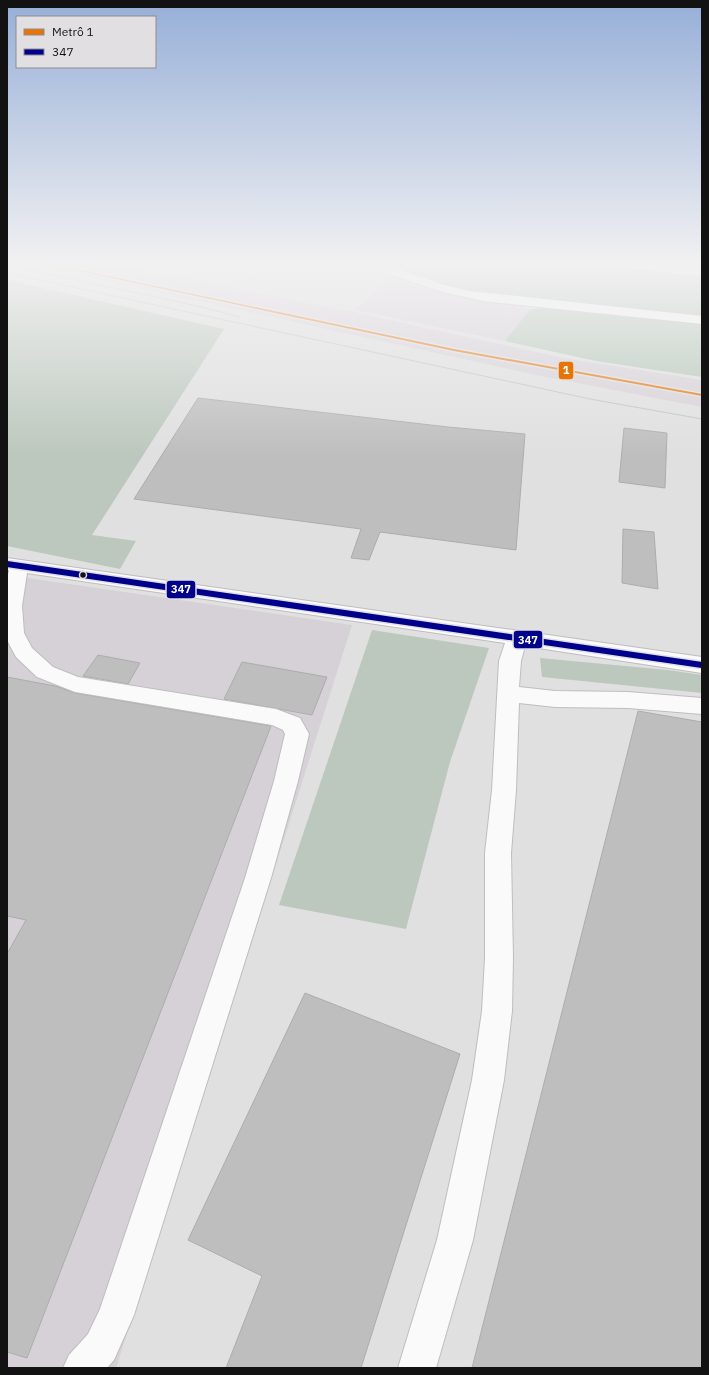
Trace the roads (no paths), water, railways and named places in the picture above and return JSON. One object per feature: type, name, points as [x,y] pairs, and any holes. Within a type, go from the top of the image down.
[{"type":"street","points":[[82,1368],[101,1347],[116,1315],[258,878],[286,781],[297,734],[292,724],[276,717],[75,684],[45,672],[23,652],[14,633],[12,606],[13,565],[702,665]]},
{"type":"street","points":[[417,1368],[455,1240],[490,1065],[497,1011],[499,958],[498,853],[504,790],[510,660],[517,639]]},
{"type":"street","points":[[508,694],[555,699],[628,700],[702,706]]},
{"type":"tram line","points":[[258,327],[590,399],[702,419]]},
{"type":"metro line","name":"1","points":[[346,327],[454,350],[702,395]]}]
